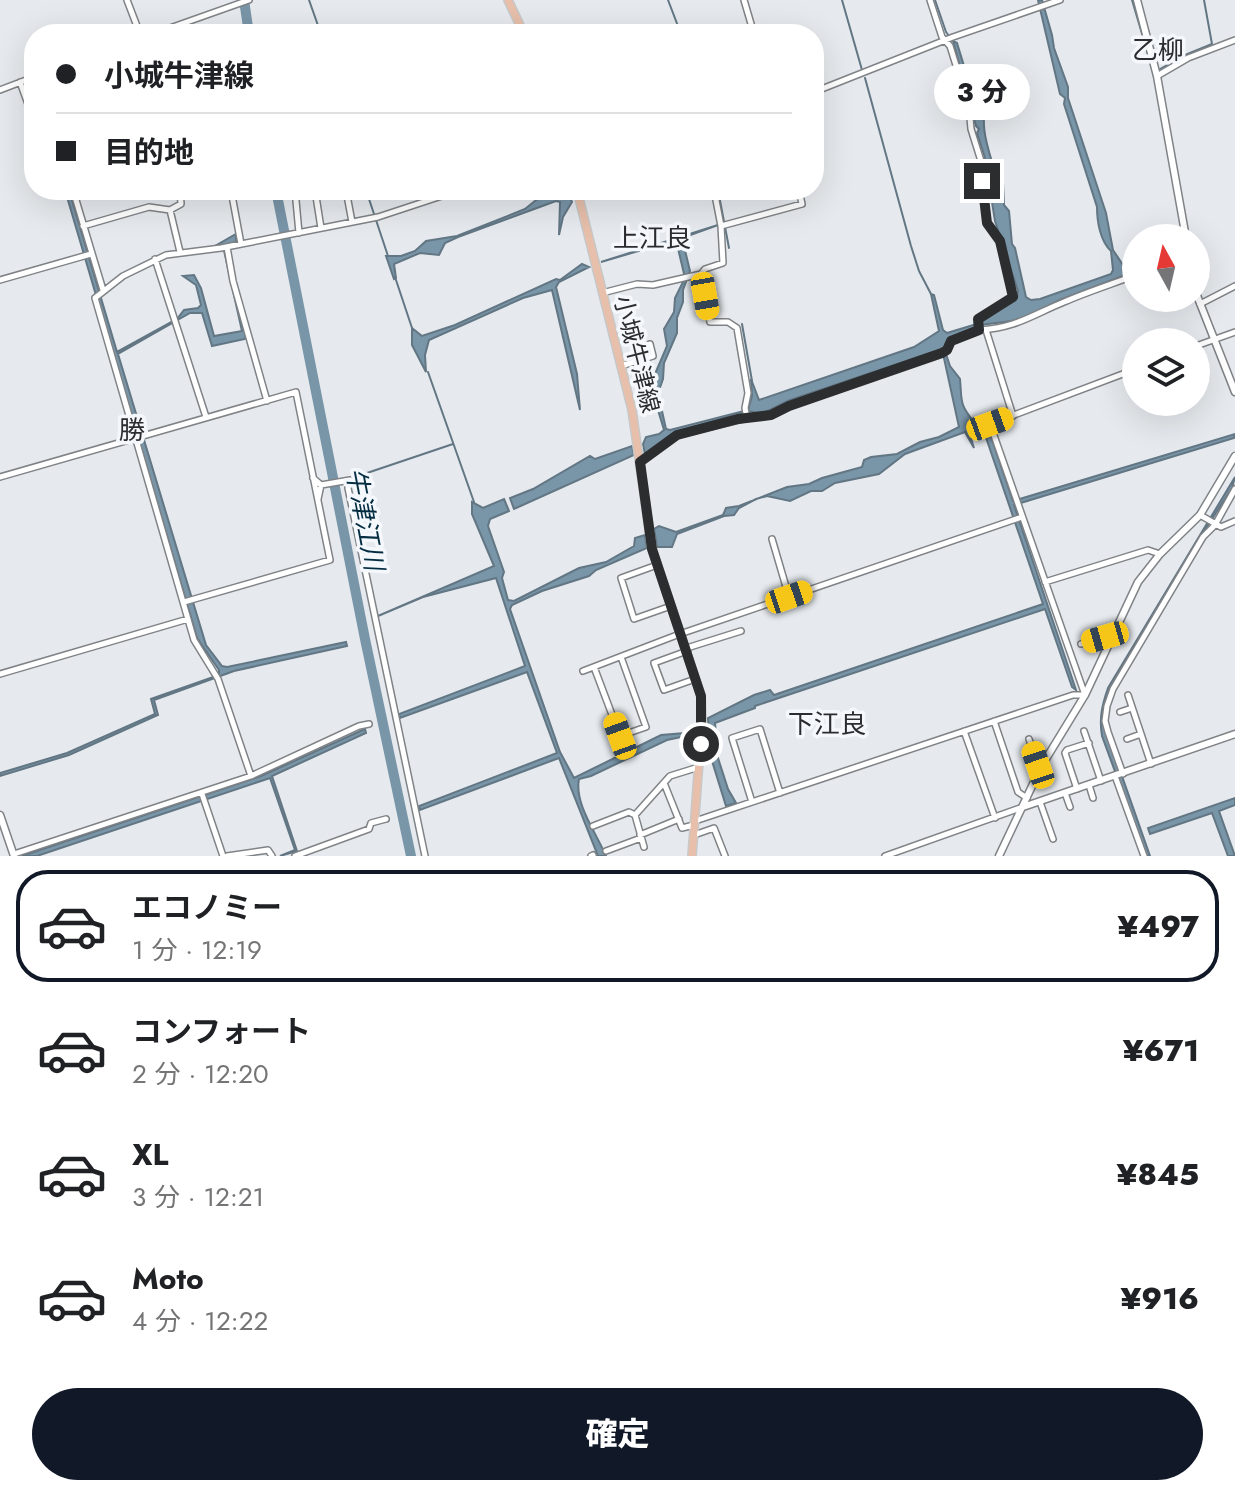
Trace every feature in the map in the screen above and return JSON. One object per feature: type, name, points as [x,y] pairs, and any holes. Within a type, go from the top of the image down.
[{"type":"main road","points":[[508,0],[519,24]]},
{"type":"main road","name":"小城牛津線","points":[[579,200],[632,410],[649,534],[696,678],[702,720],[692,856]]},
{"type":"street","points":[[127,0],[136,24]]},
{"type":"street","points":[[182,24],[249,0]]},
{"type":"street","points":[[744,0],[751,24]]},
{"type":"street","points":[[930,0],[942,37],[949,39]]},
{"type":"street","points":[[824,88],[1060,0]]},
{"type":"street","points":[[1137,0],[1157,76],[1183,224]]},
{"type":"street","points":[[949,39],[981,161],[987,223],[1000,241],[1013,297],[978,319],[1013,416]]},
{"type":"street","points":[[1157,76],[1188,58],[1235,40]]},
{"type":"street","points":[[0,90],[24,81]]},
{"type":"street","points":[[20,82],[24,93]]},
{"type":"street","points":[[76,200],[100,293]]},
{"type":"street","points":[[83,226],[149,207],[170,210],[181,204],[181,200]]},
{"type":"street","points":[[233,200],[241,244]]},
{"type":"street","points":[[296,200],[299,233]]},
{"type":"street","points":[[317,200],[321,228]]},
{"type":"street","points":[[348,200],[352,222]]},
{"type":"street","points":[[251,776],[217,677],[200,651],[188,619],[95,298],[123,276],[155,259],[374,218],[429,200]]},
{"type":"street","points":[[602,293],[701,274],[705,269],[723,263],[724,225],[717,200]]},
{"type":"street","points":[[724,225],[802,204],[801,200]]},
{"type":"street","points":[[170,210],[180,252]]},
{"type":"street","points":[[224,248],[267,401]]},
{"type":"street","points":[[0,280],[88,255]]},
{"type":"street","points":[[155,259],[206,417]]},
{"type":"street","points":[[701,274],[710,322],[728,322],[737,328],[748,393],[746,414]]},
{"type":"street","points":[[640,462],[677,435],[746,414],[771,415],[944,352],[951,341],[980,328],[1028,320],[1061,303],[1122,280]]},
{"type":"street","points":[[1210,298],[1235,286]]},
{"type":"street","points":[[1202,312],[1235,392]]},
{"type":"street","points":[[1210,341],[1235,332]]},
{"type":"street","points":[[621,366],[653,356],[650,344]]},
{"type":"street","points":[[1085,695],[990,424],[1122,374]]},
{"type":"street","points":[[0,477],[296,392],[330,560],[184,602]]},
{"type":"street","points":[[1123,774],[1105,721],[1113,689],[1203,537],[1235,456]]},
{"type":"street","points":[[313,477],[321,485]]},
{"type":"street","points":[[321,485],[350,480],[348,488],[425,856]]},
{"type":"street","points":[[317,500],[321,485]]},
{"type":"street","points":[[1023,795],[1085,695],[1138,582],[1160,554],[1209,520],[1235,489]]},
{"type":"street","points":[[583,671],[1022,517]]},
{"type":"street","points":[[1209,520],[1221,527],[1235,521]]},
{"type":"street","points":[[772,539],[789,597]]},
{"type":"street","points":[[1045,582],[1148,550],[1160,554]]},
{"type":"street","points":[[657,565],[621,578],[634,619],[671,606]]},
{"type":"street","points":[[0,674],[188,619]]},
{"type":"street","points":[[696,678],[664,690],[654,663],[687,651],[690,647],[741,631]]},
{"type":"street","points":[[1081,644],[1105,637],[1110,640]]},
{"type":"street","points":[[594,667],[620,736],[633,732],[646,727],[621,657]]},
{"type":"street","points":[[664,783],[682,828],[994,721],[1073,695],[1085,695]]},
{"type":"street","points":[[1128,695],[1151,764]]},
{"type":"street","points":[[1120,712],[1132,708]]},
{"type":"street","points":[[994,721],[1023,795],[1023,807],[999,856]]},
{"type":"street","points":[[0,815],[14,855],[251,776],[369,724]]},
{"type":"street","points":[[752,803],[732,738],[760,729],[780,793]]},
{"type":"street","points":[[964,731],[995,818]]},
{"type":"street","points":[[1084,731],[1101,781]]},
{"type":"street","points":[[1127,739],[1141,734]]},
{"type":"street","points":[[885,856],[1235,734]]},
{"type":"street","points":[[1029,739],[1041,767]]},
{"type":"street","points":[[1077,789],[1065,753],[1089,743]]},
{"type":"street","points":[[635,815],[670,776],[699,767]]},
{"type":"street","points":[[1115,776],[1144,856]]},
{"type":"street","points":[[1089,785],[1093,798]]},
{"type":"street","points":[[1065,793],[1070,807]]},
{"type":"street","points":[[202,794],[225,856],[268,850],[272,856]]},
{"type":"street","points":[[1040,802],[1053,839]]},
{"type":"street","points":[[593,826],[629,812],[635,815]]},
{"type":"street","points":[[635,815],[644,847]]},
{"type":"street","points":[[295,856],[369,829],[371,823],[386,819]]},
{"type":"street","points":[[606,851],[679,819]]},
{"type":"street","points":[[694,835],[714,828],[725,856]]},
{"type":"water","points":[[1038,0],[1042,0],[1068,87],[1068,98],[1106,213],[1113,250],[1122,264],[1122,276],[1028,316],[980,325],[949,338],[944,348],[950,366],[960,379],[964,406],[974,422],[986,422],[1013,501],[1235,434],[1234,438],[1014,505],[1076,690],[1072,687],[1045,609],[755,706],[715,723],[718,758],[736,803],[726,806],[712,761],[716,752],[715,743],[709,736],[708,718],[754,695],[770,690],[774,695],[1043,604],[982,426],[969,432],[974,448],[965,432],[905,454],[879,474],[835,483],[822,491],[811,491],[790,501],[767,496],[758,498],[862,467],[864,460],[871,457],[897,454],[959,427],[942,349],[790,400],[761,414],[749,411],[680,431],[645,454],[643,444],[646,437],[664,430],[655,400],[655,374],[667,346],[664,329],[674,312],[675,298],[685,278],[676,240],[601,262],[718,225],[682,238],[690,271],[677,318],[677,333],[664,363],[658,393],[666,429],[670,430],[748,410],[752,396],[751,379],[759,400],[914,347],[939,331],[931,294],[934,295],[943,330],[947,333],[980,323],[1017,298],[1018,291],[995,221],[985,158],[977,133],[979,129],[953,41],[957,43],[978,112],[984,121],[992,163],[1003,183],[1004,205],[1009,211],[1012,244],[1026,297],[1040,299],[1111,274],[1111,251],[1102,236],[1097,207],[1064,104],[1065,98],[1060,94]]},
{"type":"water","points":[[68,200],[72,200],[117,352],[177,319],[184,310],[201,305],[196,285],[183,276],[194,275],[201,288],[214,336],[242,331],[223,246],[215,246],[236,234],[236,242],[225,245],[245,339],[212,346],[202,313],[190,313],[118,354],[206,645],[222,666],[346,642],[347,646],[234,671],[154,700],[158,715],[69,755],[0,776],[0,773],[67,753],[155,714],[151,699],[219,675],[219,670],[197,638]]},
{"type":"water","points":[[536,200],[571,200],[572,202],[563,217],[559,235],[560,202],[556,201],[445,243],[439,255],[420,253],[394,264],[394,279],[386,256],[401,256],[415,251],[426,241],[457,236],[525,209]]},
{"type":"water","points":[[582,264],[589,267],[559,282],[556,287],[577,374],[580,410],[552,290],[523,298],[429,340],[425,355],[426,372],[412,345],[412,328],[422,336],[455,325],[556,279],[560,280]]},
{"type":"water","points":[[632,446],[634,455],[514,509],[510,498],[533,489],[590,456],[595,459]]},
{"type":"water","points":[[1235,477],[1232,488],[1111,689],[1103,722],[1150,856],[1146,856],[1102,736],[1103,706],[1108,688]]},
{"type":"water","points":[[504,499],[509,511],[490,519],[488,526],[504,572],[502,578],[508,600],[514,601],[579,568],[606,562],[634,546],[635,538],[645,535],[647,548],[589,576],[542,591],[512,605],[510,609],[560,752],[574,778],[661,735],[696,732],[667,740],[579,779],[583,809],[606,856],[598,856],[559,758],[420,810],[419,806],[557,753],[527,672],[400,718],[399,714],[525,666],[496,578],[423,597],[378,616],[494,566],[472,514],[472,502],[483,508]]},
{"type":"water","points":[[754,500],[739,508],[734,515],[677,534],[672,547],[657,547],[654,529],[659,526],[676,532],[723,515],[726,508]]},
{"type":"water","points":[[365,729],[366,733],[272,776],[297,851],[280,856],[295,850],[270,778],[37,856],[22,856],[261,776]]},
{"type":"water","points":[[1235,798],[1235,805],[1219,811],[1235,856],[1228,856],[1212,813],[1150,834],[1148,828]]},
{"type":"waterway","name":"牛津江川","points":[[244,0],[248,24]]},
{"type":"waterway","points":[[309,0],[317,24]]},
{"type":"waterway","points":[[668,0],[677,24]]},
{"type":"waterway","points":[[842,0],[862,70]]},
{"type":"waterway","points":[[935,0],[946,32],[954,42]]},
{"type":"waterway","points":[[1132,0],[1151,64]]},
{"type":"waterway","points":[[1160,69],[1212,44],[1204,0]]},
{"type":"waterway","points":[[865,78],[911,246],[931,294]]},
{"type":"waterway","name":"牛津江川","points":[[278,200],[411,856]]},
{"type":"waterway","points":[[369,200],[374,214]]},
{"type":"waterway","points":[[720,200],[729,248]]},
{"type":"waterway","points":[[376,220],[388,256]]},
{"type":"waterway","points":[[395,277],[412,328]]},
{"type":"waterway","points":[[742,324],[752,381]]},
{"type":"waterway","points":[[428,372],[474,502]]},
{"type":"waterway","points":[[364,474],[453,444]]},
{"type":"district","name":"乙柳","points":[[1158,50]]},
{"type":"district","name":"上江良","points":[[652,238]]},
{"type":"district","name":"勝","points":[[132,430]]},
{"type":"district","name":"下江良","points":[[827,724]]},
{"type":"route","points":[[701,744],[701,696],[652,549],[640,462],[677,435],[738,419],[771,415],[942,353],[951,341],[979,330],[978,319],[1013,297],[1000,241],[987,223],[982,181]]}]
